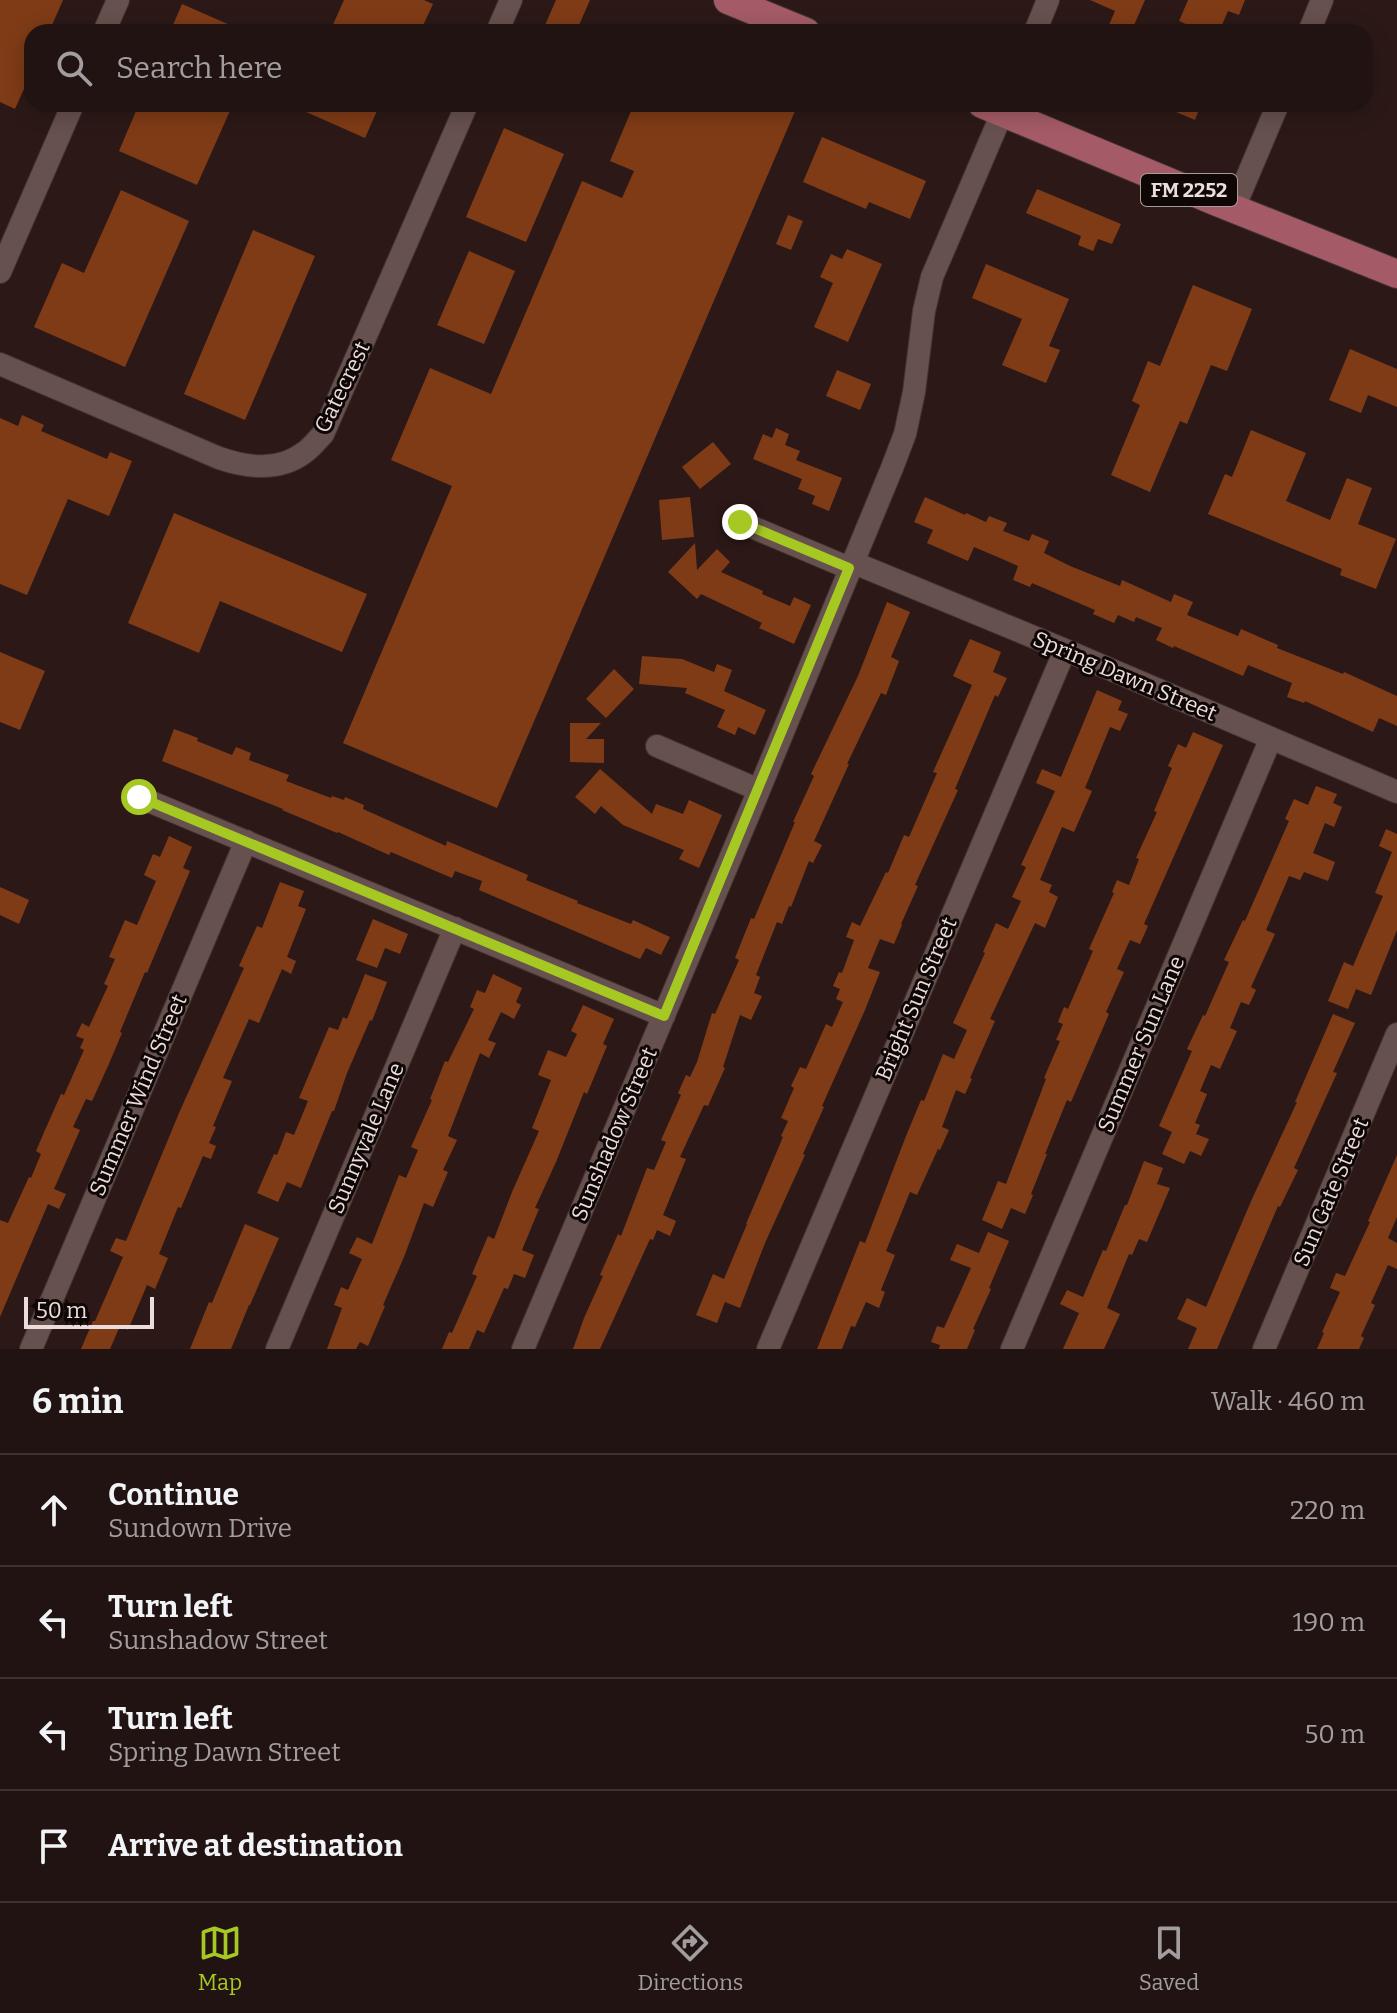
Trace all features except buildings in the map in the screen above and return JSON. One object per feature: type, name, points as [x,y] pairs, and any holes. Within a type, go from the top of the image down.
[{"type":"main road","points":[[728,0],[786,24]]},
{"type":"main road","name":"FM 2252","points":[[1009,112],[1397,274]]},
{"type":"street","points":[[108,24],[118,0]]},
{"type":"street","points":[[500,24],[511,0]]},
{"type":"street","points":[[1038,24],[1048,0]]},
{"type":"street","points":[[1312,24],[1322,0]]},
{"type":"street","points":[[0,272],[70,112]]},
{"type":"street","name":"Gatecrest","points":[[0,364],[241,466],[266,467],[288,462],[305,452],[323,434],[464,112]]},
{"type":"street","name":"Sunshadow Street","points":[[523,1349],[759,790],[905,434],[932,277],[995,112]]},
{"type":"street","points":[[1234,208],[1275,112]]},
{"type":"street","name":"Spring Dawn Street","points":[[740,522],[1065,650],[1397,792]]},
{"type":"street","name":"Bright Sun Street","points":[[768,1349],[1065,650]]},
{"type":"street","name":"Summer Sun Lane","points":[[1012,1349],[1271,738]]},
{"type":"street","points":[[657,746],[759,790]]},
{"type":"street","points":[[139,797],[664,1016]]},
{"type":"street","name":"Summer Wind Street","points":[[31,1349],[246,841]]},
{"type":"street","name":"Sunnyvale Lane","points":[[277,1349],[455,928]]},
{"type":"street","name":"Sun Gate Street","points":[[1264,1349],[1397,1034]]},
{"type":"route","points":[[139,797],[664,1016],[849,568],[740,522]]}]
